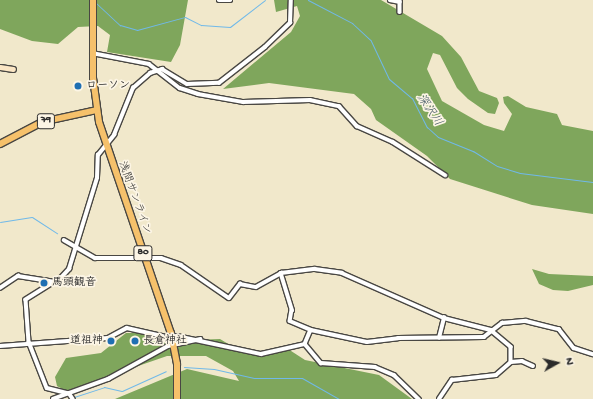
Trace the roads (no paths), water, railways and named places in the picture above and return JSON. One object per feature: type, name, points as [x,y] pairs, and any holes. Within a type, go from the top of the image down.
[{"type":"main road","name":"浅間サンライン","points":[[93,0],[92,50],[97,110],[105,146],[145,257],[174,344],[177,399]]},
{"type":"main road","name":"79","points":[[0,144],[42,122],[97,110]]},
{"type":"street","points":[[219,0],[230,0]]},
{"type":"street","points":[[92,50],[159,69],[187,84],[219,83],[290,23],[291,0]]},
{"type":"street","points":[[390,0],[400,1],[400,12]]},
{"type":"street","points":[[0,67],[13,69]]},
{"type":"street","points":[[73,399],[69,393],[47,388],[29,342],[26,300],[54,283],[69,269],[77,250],[97,178],[98,155],[114,135],[133,88],[159,69]]},
{"type":"street","points":[[159,69],[180,88],[231,101],[310,100],[339,106],[357,126],[393,142],[445,175]]},
{"type":"street","points":[[64,240],[77,250],[104,260],[145,257],[181,265],[229,298],[240,284],[256,287],[281,273],[315,269],[342,273],[444,318],[491,330],[511,347],[511,362],[496,376],[452,380],[439,399]]},
{"type":"street","points":[[281,273],[292,310],[290,321],[311,330],[359,342],[484,337],[491,330],[502,323],[526,321],[549,326],[564,332],[574,348],[593,354]]},
{"type":"street","points":[[0,288],[18,276],[54,283]]},
{"type":"street","points":[[439,338],[444,318]]},
{"type":"street","points":[[0,346],[29,342],[108,338],[127,328],[167,337],[177,336],[200,339],[261,354],[305,344]]},
{"type":"street","points":[[305,344],[311,330]]},
{"type":"street","points":[[53,399],[108,379],[174,344],[200,339]]},
{"type":"street","points":[[305,344],[320,363],[385,370],[419,399]]},
{"type":"street","points":[[511,362],[533,366]]},
{"type":"waterway","name":"深沢川","points":[[96,3],[120,25],[137,30],[185,17],[201,25],[230,27],[265,0]]},
{"type":"waterway","name":"深沢川","points":[[308,0],[352,23],[371,41],[389,79],[412,98],[427,127],[438,137],[473,151],[497,166],[520,173],[593,182]]},
{"type":"waterway","points":[[0,222],[32,217],[57,233]]},
{"type":"waterway","points":[[184,367],[214,369],[254,378],[302,378],[339,399]]},
{"type":"waterway","points":[[74,397],[104,387],[122,391],[166,371]]},
{"type":"place","name":"ローソン","points":[[78,86]]},
{"type":"place","name":"馬頭観音","points":[[44,283]]},
{"type":"place","name":"道祖神","points":[[111,341]]},
{"type":"place","name":"長倉神社","points":[[135,341]]}]
